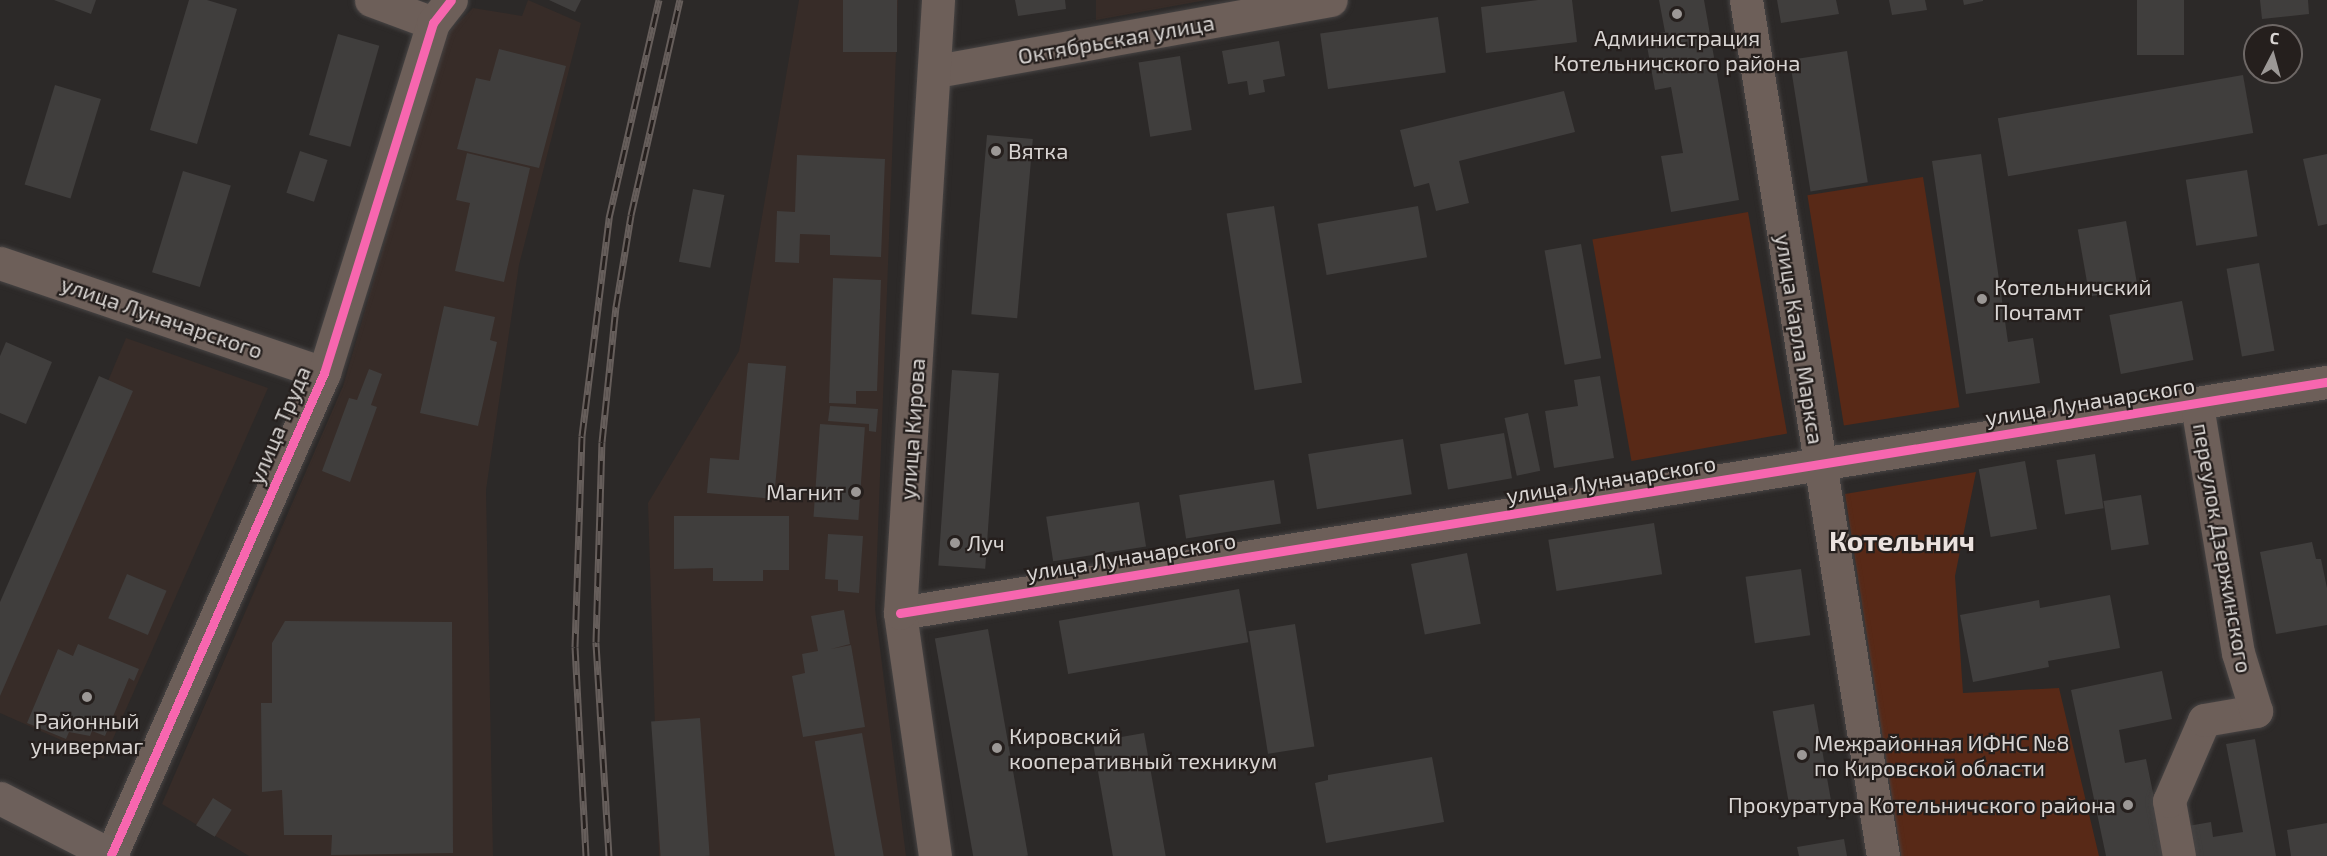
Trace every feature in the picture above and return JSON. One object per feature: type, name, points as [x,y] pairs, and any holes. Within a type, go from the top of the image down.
[{"type":"main road","points":[[0,798],[112,855]]},
{"type":"street","points":[[371,0],[442,11]]},
{"type":"street","name":"улица Кирова","points":[[935,856],[900,613],[936,71],[938,0]]},
{"type":"street","name":"Октябрьская улица","points":[[936,71],[1331,0]]},
{"type":"street","name":"улица Карла Маркса","points":[[1746,0],[1883,856]]},
{"type":"street","name":"улица Труда","points":[[112,855],[324,373],[442,11]]},
{"type":"street","name":"улица Луначарского","points":[[0,263],[324,373]]},
{"type":"street","name":"улица Луначарского","points":[[900,613],[2198,405],[2327,382]]},
{"type":"street","name":"переулок Дзержинского","points":[[2179,856],[2169,801],[2204,720],[2256,711],[2238,653],[2198,405]]},
{"type":"shaded area","points":[[528,0],[581,23],[519,265],[486,490],[493,856],[249,856],[162,804],[343,386],[445,36],[473,8],[522,16]]},
{"type":"shaded area","points":[[799,0],[898,0],[875,609],[906,856],[659,856],[648,503],[739,351]]},
{"type":"shaded area","points":[[1096,0],[1206,0],[1096,20]]},
{"type":"shaded area","points":[[1923,177],[1959,407],[1844,425],[1807,195]]},
{"type":"shaded area","points":[[1748,212],[1787,434],[1631,461],[1592,239]]},
{"type":"shaded area","points":[[126,338],[268,388],[104,759],[0,713],[0,639]]},
{"type":"shaded area","points":[[1976,472],[1955,576],[1963,693],[2059,688],[2099,856],[1901,856],[1845,494]]},
{"type":"building","points":[[54,0],[96,0],[91,14]]},
{"type":"building","points":[[189,0],[207,0],[237,9],[197,144],[150,130]]},
{"type":"building","points":[[549,0],[581,0],[575,12]]},
{"type":"building","points":[[843,0],[897,0],[897,52],[843,52]]},
{"type":"building","points":[[1015,0],[1065,0],[1066,9],[1018,16]]},
{"type":"building","points":[[1538,0],[1572,0],[1577,42],[1486,53],[1481,7]]},
{"type":"building","name":"Администрация Котельничского района","points":[[1659,0],[1704,0],[1739,200],[1671,212],[1661,156],[1683,153],[1671,87],[1655,90],[1645,35],[1665,32]]},
{"type":"building","points":[[1777,0],[1836,0],[1839,14],[1781,23]]},
{"type":"building","points":[[1889,0],[1925,0],[1927,10],[1892,15]]},
{"type":"building","points":[[1963,0],[1983,0],[1983,1],[1964,5]]},
{"type":"building","points":[[2137,0],[2184,0],[2184,55],[2137,55]]},
{"type":"building","points":[[2260,0],[2308,0],[2309,14],[2262,19]]},
{"type":"building","points":[[1438,17],[1446,72],[1328,89],[1320,34]]},
{"type":"building","points":[[338,34],[379,46],[350,147],[309,135]]},
{"type":"building","points":[[1279,41],[1285,76],[1263,80],[1265,92],[1249,95],[1247,81],[1228,84],[1222,51]]},
{"type":"building","points":[[499,49],[566,66],[539,168],[457,149],[476,78],[490,81]]},
{"type":"building","points":[[1847,51],[1868,182],[1811,191],[1790,60]]},
{"type":"building","points":[[1180,56],[1192,130],[1150,137],[1139,63]]},
{"type":"building","points":[[2243,75],[2253,133],[2008,176],[1998,118]]},
{"type":"building","points":[[55,85],[101,99],[70,198],[25,184]]},
{"type":"building","points":[[1564,91],[1575,132],[1459,161],[1469,203],[1436,211],[1429,183],[1414,187],[1400,130]]},
{"type":"building","points":[[987,135],[1033,139],[1017,318],[971,314]]},
{"type":"building","points":[[300,151],[328,160],[314,202],[286,193]]},
{"type":"building","points":[[467,153],[530,168],[504,282],[455,271],[470,203],[456,200]]},
{"type":"building","points":[[1981,154],[2008,342],[2033,338],[2040,383],[1966,394],[1932,161]]},
{"type":"building","points":[[2327,154],[2327,224],[2318,226],[2303,159]]},
{"type":"building","points":[[797,155],[885,159],[881,257],[830,255],[830,235],[800,234],[799,263],[775,262],[777,211],[795,212]]},
{"type":"building","points":[[2247,170],[2257,236],[2196,246],[2186,180]]},
{"type":"building","points":[[183,171],[231,186],[200,287],[152,272]]},
{"type":"building","points":[[693,189],[724,195],[710,268],[679,262]]},
{"type":"building","points":[[1274,206],[1302,383],[1255,390],[1227,214]]},
{"type":"building","points":[[1418,206],[1427,257],[1327,275],[1318,224]]},
{"type":"building","points":[[2126,221],[2138,288],[2090,296],[2078,230]]},
{"type":"building","points":[[1581,244],[1601,358],[1565,365],[1545,250]]},
{"type":"building","points":[[2259,263],[2274,351],[2242,356],[2227,269]]},
{"type":"building","points":[[833,278],[881,280],[877,391],[856,391],[856,404],[829,403]]},
{"type":"building","points":[[2182,301],[2193,360],[2121,374],[2109,315]]},
{"type":"building","points":[[444,306],[495,317],[490,340],[497,342],[478,426],[420,413]]},
{"type":"building","points":[[6,342],[52,362],[26,424],[0,413],[0,356]]},
{"type":"building","points":[[748,363],[786,366],[774,499],[707,493],[710,458],[739,460]]},
{"type":"building","points":[[369,369],[382,374],[371,405],[377,407],[350,482],[322,471],[349,398],[357,400]]},
{"type":"building","points":[[952,370],[999,373],[985,569],[938,566]]},
{"type":"building","points":[[99,376],[133,391],[0,696],[0,602]]},
{"type":"building","points":[[1600,376],[1614,458],[1554,468],[1545,411],[1578,406],[1574,380]]},
{"type":"building","points":[[830,406],[878,409],[876,432],[869,431],[869,424],[828,421]]},
{"type":"building","points":[[1528,413],[1540,471],[1517,476],[1505,418]]},
{"type":"building","points":[[820,424],[865,427],[858,520],[814,517]]},
{"type":"building","points":[[1504,433],[1512,478],[1448,490],[1440,444]]},
{"type":"building","points":[[1403,439],[1412,494],[1317,509],[1308,454]]},
{"type":"building","points":[[2095,454],[2104,508],[2065,514],[2056,460]]},
{"type":"building","points":[[2025,461],[2037,529],[1991,537],[1979,469]]},
{"type":"building","points":[[1274,480],[1281,523],[1186,538],[1179,495]]},
{"type":"building","points":[[2141,495],[2149,544],[2111,550],[2103,501]]},
{"type":"building","points":[[1139,502],[1146,546],[1053,561],[1046,517]]},
{"type":"building","points":[[674,516],[789,516],[789,570],[763,570],[763,581],[713,581],[713,568],[674,569]]},
{"type":"building","points":[[1654,523],[1662,574],[1556,591],[1548,540]]},
{"type":"building","points":[[828,534],[863,536],[859,593],[838,591],[838,580],[825,579]]},
{"type":"building","points":[[2312,542],[2316,559],[2321,559],[2327,588],[2327,625],[2276,634],[2260,552]]},
{"type":"building","points":[[1467,553],[1481,624],[1425,635],[1411,564]]},
{"type":"building","points":[[1801,569],[1810,635],[1755,643],[1746,577]]},
{"type":"building","points":[[127,574],[167,591],[148,635],[108,618]]},
{"type":"building","points":[[1239,589],[1248,642],[1068,674],[1059,621]]},
{"type":"building","points":[[2110,595],[2120,648],[2048,661],[2049,667],[1973,682],[1960,615],[2039,600],[2040,608]]},
{"type":"building","points":[[844,610],[850,644],[831,649],[851,645],[865,727],[803,737],[792,676],[805,673],[802,654],[818,651],[811,616]]},
{"type":"building","points":[[285,621],[452,622],[453,853],[331,855],[332,835],[284,835],[282,790],[262,792],[261,703],[272,703],[272,643]]},
{"type":"building","points":[[1295,624],[1314,746],[1268,754],[1249,631]]},
{"type":"building","points":[[988,629],[1028,856],[973,856],[935,638]]},
{"type":"building","points":[[78,644],[139,669],[134,681],[129,678],[105,736],[92,731],[90,736],[69,732],[66,739],[27,723],[58,649],[73,656]]},
{"type":"building","points":[[2162,671],[2172,719],[2119,730],[2125,763],[2146,759],[2166,856],[2106,856],[2071,690]]},
{"type":"building","name":"Межрайонная ИФНС №8 по Кировской области","points":[[1814,704],[1831,800],[1789,807],[1773,711]]},
{"type":"building","points":[[700,718],[710,856],[661,856],[651,721]]},
{"type":"building","points":[[862,733],[884,856],[835,856],[815,741]]},
{"type":"building","points":[[1144,733],[1166,856],[1113,856],[1093,742]]},
{"type":"building","points":[[2255,739],[2276,856],[2193,856],[2188,826],[2211,822],[2213,837],[2243,832],[2226,744]]},
{"type":"building","points":[[1432,757],[1444,822],[1326,843],[1315,783],[1328,780],[1328,775]]},
{"type":"building","points":[[213,798],[232,810],[215,837],[196,825]]},
{"type":"building","points":[[2327,823],[2327,856],[2291,856],[2287,830]]},
{"type":"building","points":[[1844,839],[1847,856],[1799,856],[1797,847]]},
{"type":"railway","points":[[586,856],[575,647],[582,436],[609,218],[659,0]]},
{"type":"railway","points":[[609,856],[596,642],[602,442],[616,307],[631,215],[680,0]]},
{"type":"cycle path","points":[[111,855],[324,373],[433,23],[451,0]]},
{"type":"cycle path","points":[[900,613],[2327,382]]},
{"type":"place","name":"Администрация Котельничского района","points":[[1677,14]]},
{"type":"place","name":"Вятка","points":[[996,151]]},
{"type":"place","name":"Котельничский Почтамт","points":[[1982,299]]},
{"type":"place","name":"Магнит","points":[[856,492]]},
{"type":"place","name":"Луч","points":[[955,543]]},
{"type":"place","name":"Районный универмаг","points":[[87,697]]},
{"type":"place","name":"Кировский кооперативный техникум","points":[[997,748]]},
{"type":"place","name":"Межрайонная ИФНС №8 по Кировской области","points":[[1802,755]]},
{"type":"place","name":"Прокуратура Котельничского района","points":[[2128,805]]},
{"type":"district","name":"Котельнич","points":[[1902,540]]}]
